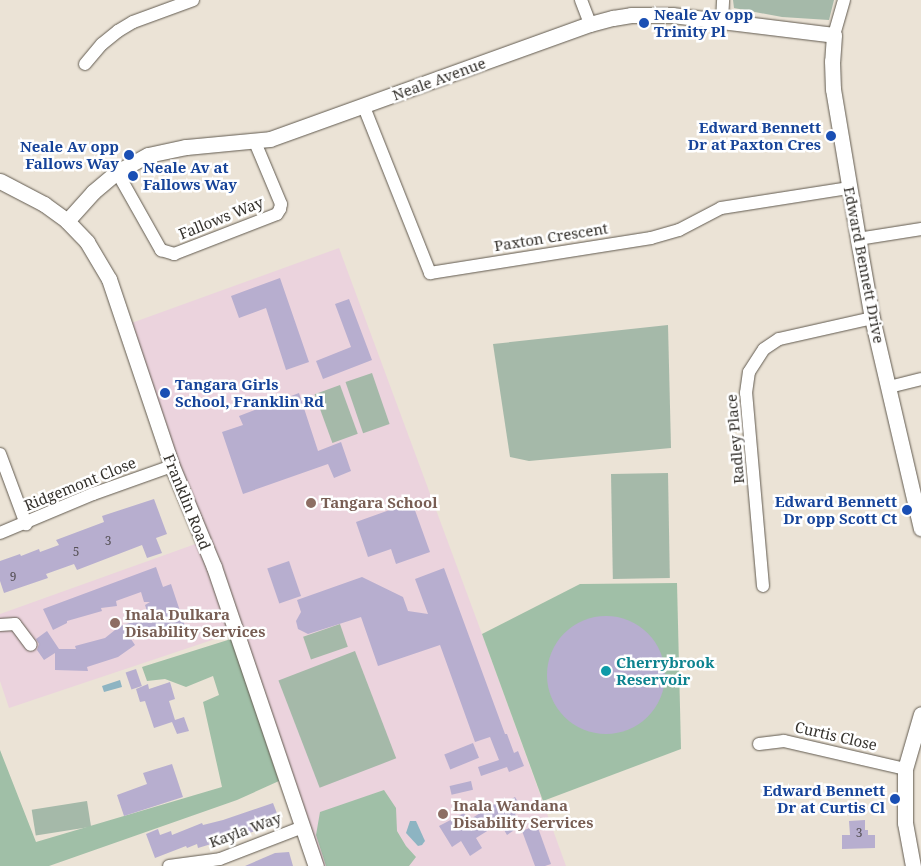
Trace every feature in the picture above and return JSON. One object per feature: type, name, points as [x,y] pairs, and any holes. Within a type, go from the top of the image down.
[{"type":"street","points":[[85,64],[102,44],[133,22],[193,0]]},
{"type":"street","points":[[581,0],[590,24]]},
{"type":"street","points":[[722,21],[723,0]]},
{"type":"street","name":"Edward Bennett Drive","points":[[844,0],[834,35],[832,61],[833,89],[872,318],[921,528]]},
{"type":"street","name":"Neale Avenue","points":[[67,221],[93,192],[117,172],[148,155],[168,149],[256,142],[270,139],[590,24],[631,15],[650,14],[834,35]]},
{"type":"street","name":"Paxton Crescent","points":[[364,106],[430,273],[651,238],[679,230],[721,208],[850,188]]},
{"type":"street","name":"Fallows Way","points":[[117,172],[161,250],[174,254],[276,214],[280,210],[281,204],[256,142]]},
{"type":"street","name":"Franklin Road","points":[[0,181],[44,204],[67,221],[87,242],[115,293],[172,466],[214,567],[316,866]]},
{"type":"street","points":[[858,239],[921,228]]},
{"type":"street","name":"Radley Place","points":[[763,586],[746,393],[749,372],[764,349],[779,339],[872,318]]},
{"type":"street","points":[[889,387],[921,380]]},
{"type":"street","points":[[0,454],[26,524]]},
{"type":"street","name":"Ridgemont Close","points":[[0,533],[26,524],[86,497],[172,466]]},
{"type":"street","points":[[0,625],[15,624],[31,645]]},
{"type":"street","points":[[913,866],[905,823],[905,769],[921,714]]},
{"type":"street","name":"Curtis Close","points":[[759,744],[784,741],[905,769]]},
{"type":"street","name":"Kayla Way","points":[[169,866],[220,859],[303,826]]},
{"type":"shaded area","name":"Tangara School","points":[[339,248],[566,866],[316,866],[126,325]]},
{"type":"shaded area","name":"Inala Dulkara Disability Services","points":[[201,542],[233,633],[9,708],[0,681],[0,614]]},
{"type":"green space","points":[[733,0],[834,0],[829,20],[782,17],[734,8]]},
{"type":"green space","points":[[668,325],[671,448],[529,461],[510,457],[493,344]]},
{"type":"green space","points":[[372,373],[390,424],[363,433],[346,382]]},
{"type":"green space","points":[[340,385],[358,434],[332,443],[315,394]]},
{"type":"green space","points":[[668,473],[670,578],[613,579],[611,474]]},
{"type":"green space","points":[[677,583],[681,749],[543,801],[482,634],[580,584]]},
{"type":"green space","points":[[340,624],[348,647],[311,659],[303,637]]},
{"type":"green space","points":[[231,639],[279,781],[237,800],[49,866],[0,866],[0,750],[36,842],[222,787],[203,702],[219,695],[213,676],[186,687],[165,679],[147,681],[142,667]]},
{"type":"green space","points":[[355,651],[396,758],[320,788],[278,680]]},
{"type":"green space","points":[[384,790],[396,808],[397,831],[406,846],[416,857],[409,866],[326,866],[316,835],[320,812]]},
{"type":"green space","points":[[87,801],[91,827],[36,835],[32,810]]},
{"type":"water","points":[[120,680],[122,687],[104,692],[102,686]]},
{"type":"water","points":[[410,821],[416,821],[425,841],[422,845],[418,846],[406,833]]},
{"type":"building","points":[[280,278],[309,362],[286,370],[266,308],[239,318],[231,296]]},
{"type":"building","points":[[349,299],[372,360],[323,379],[316,361],[351,347],[335,304]]},
{"type":"building","points":[[299,393],[318,451],[341,442],[351,471],[334,478],[328,464],[243,494],[222,432],[243,425],[239,416]]},
{"type":"building","points":[[154,499],[167,534],[156,538],[162,553],[147,558],[142,545],[77,570],[74,564],[46,574],[48,578],[4,593],[0,581],[0,561],[39,549],[40,552],[59,545],[56,540],[104,522],[102,516]]},
{"type":"building","points":[[412,502],[430,552],[396,564],[391,549],[368,557],[356,522]]},
{"type":"building","points":[[289,561],[301,596],[279,603],[267,568]]},
{"type":"building","points":[[156,567],[163,587],[171,584],[185,626],[156,636],[131,639],[135,645],[118,657],[87,667],[88,671],[55,670],[55,653],[44,660],[37,650],[39,644],[36,639],[47,631],[59,649],[76,649],[75,646],[105,638],[120,626],[149,617],[145,605],[150,602],[144,602],[141,592],[116,601],[117,606],[101,608],[102,611],[67,621],[67,623],[53,630],[43,609]]},
{"type":"building","points":[[444,568],[505,734],[507,734],[514,753],[518,751],[524,766],[509,772],[507,767],[481,776],[478,767],[499,760],[490,737],[475,742],[440,645],[378,666],[361,617],[308,634],[298,629],[296,621],[301,612],[297,600],[362,577],[403,597],[408,611],[428,614],[415,579]]},
{"type":"building","name":"Cherrybrook Reservoir","points":[[606,616],[628,621],[648,633],[660,653],[665,675],[660,697],[648,717],[628,729],[606,734],[584,729],[564,717],[552,697],[547,675],[552,653],[564,633],[584,621]]},
{"type":"building","points":[[136,669],[142,686],[131,690],[126,673]]},
{"type":"building","points":[[170,682],[175,699],[169,701],[175,720],[184,717],[189,731],[177,734],[172,722],[154,728],[145,701],[140,702],[136,689],[148,684],[149,689]]},
{"type":"building","points":[[473,743],[479,758],[450,769],[444,755]]},
{"type":"building","points":[[172,764],[183,797],[124,816],[117,795],[147,784],[143,773]]},
{"type":"building","points":[[471,781],[473,790],[452,795],[450,786]]},
{"type":"building","points":[[515,797],[523,810],[515,814],[522,825],[507,835],[500,823],[476,838],[482,848],[470,856],[461,841],[452,847],[439,826],[464,813],[469,820],[504,798],[506,802]]},
{"type":"building","points":[[273,803],[281,824],[274,827],[270,824],[262,831],[260,829],[225,843],[221,841],[198,848],[197,844],[187,848],[186,846],[155,858],[146,834],[158,829],[160,835],[171,831],[172,835],[202,823],[203,825],[223,820]]},
{"type":"building","points":[[865,820],[865,830],[868,830],[868,835],[875,835],[875,848],[842,849],[842,835],[850,835],[849,821]]},
{"type":"building","points":[[537,825],[551,864],[545,866],[535,866],[522,831]]},
{"type":"building","points":[[289,852],[293,866],[245,866],[275,853]]},
{"type":"place","name":"Neale Av opp Trinity Pl","points":[[644,23]]},
{"type":"place","name":"Edward Bennett Dr at Paxton Cres","points":[[831,136]]},
{"type":"place","name":"Neale Av opp Fallows Way","points":[[129,155]]},
{"type":"place","name":"Neale Av at Fallows Way","points":[[133,176]]},
{"type":"place","name":"Tangara Girls School, Franklin Rd","points":[[165,393]]},
{"type":"place","name":"Tangara School","points":[[311,503]]},
{"type":"place","name":"Edward Bennett Dr opp Scott Ct","points":[[907,510]]},
{"type":"place","name":"Inala Dulkara Disability Services","points":[[115,623]]},
{"type":"place","name":"Cherrybrook Reservoir","points":[[606,671]]},
{"type":"place","name":"Edward Bennett Dr at Curtis Cl","points":[[895,799]]},
{"type":"place","name":"Inala Wandana Disability Services","points":[[443,814]]}]
